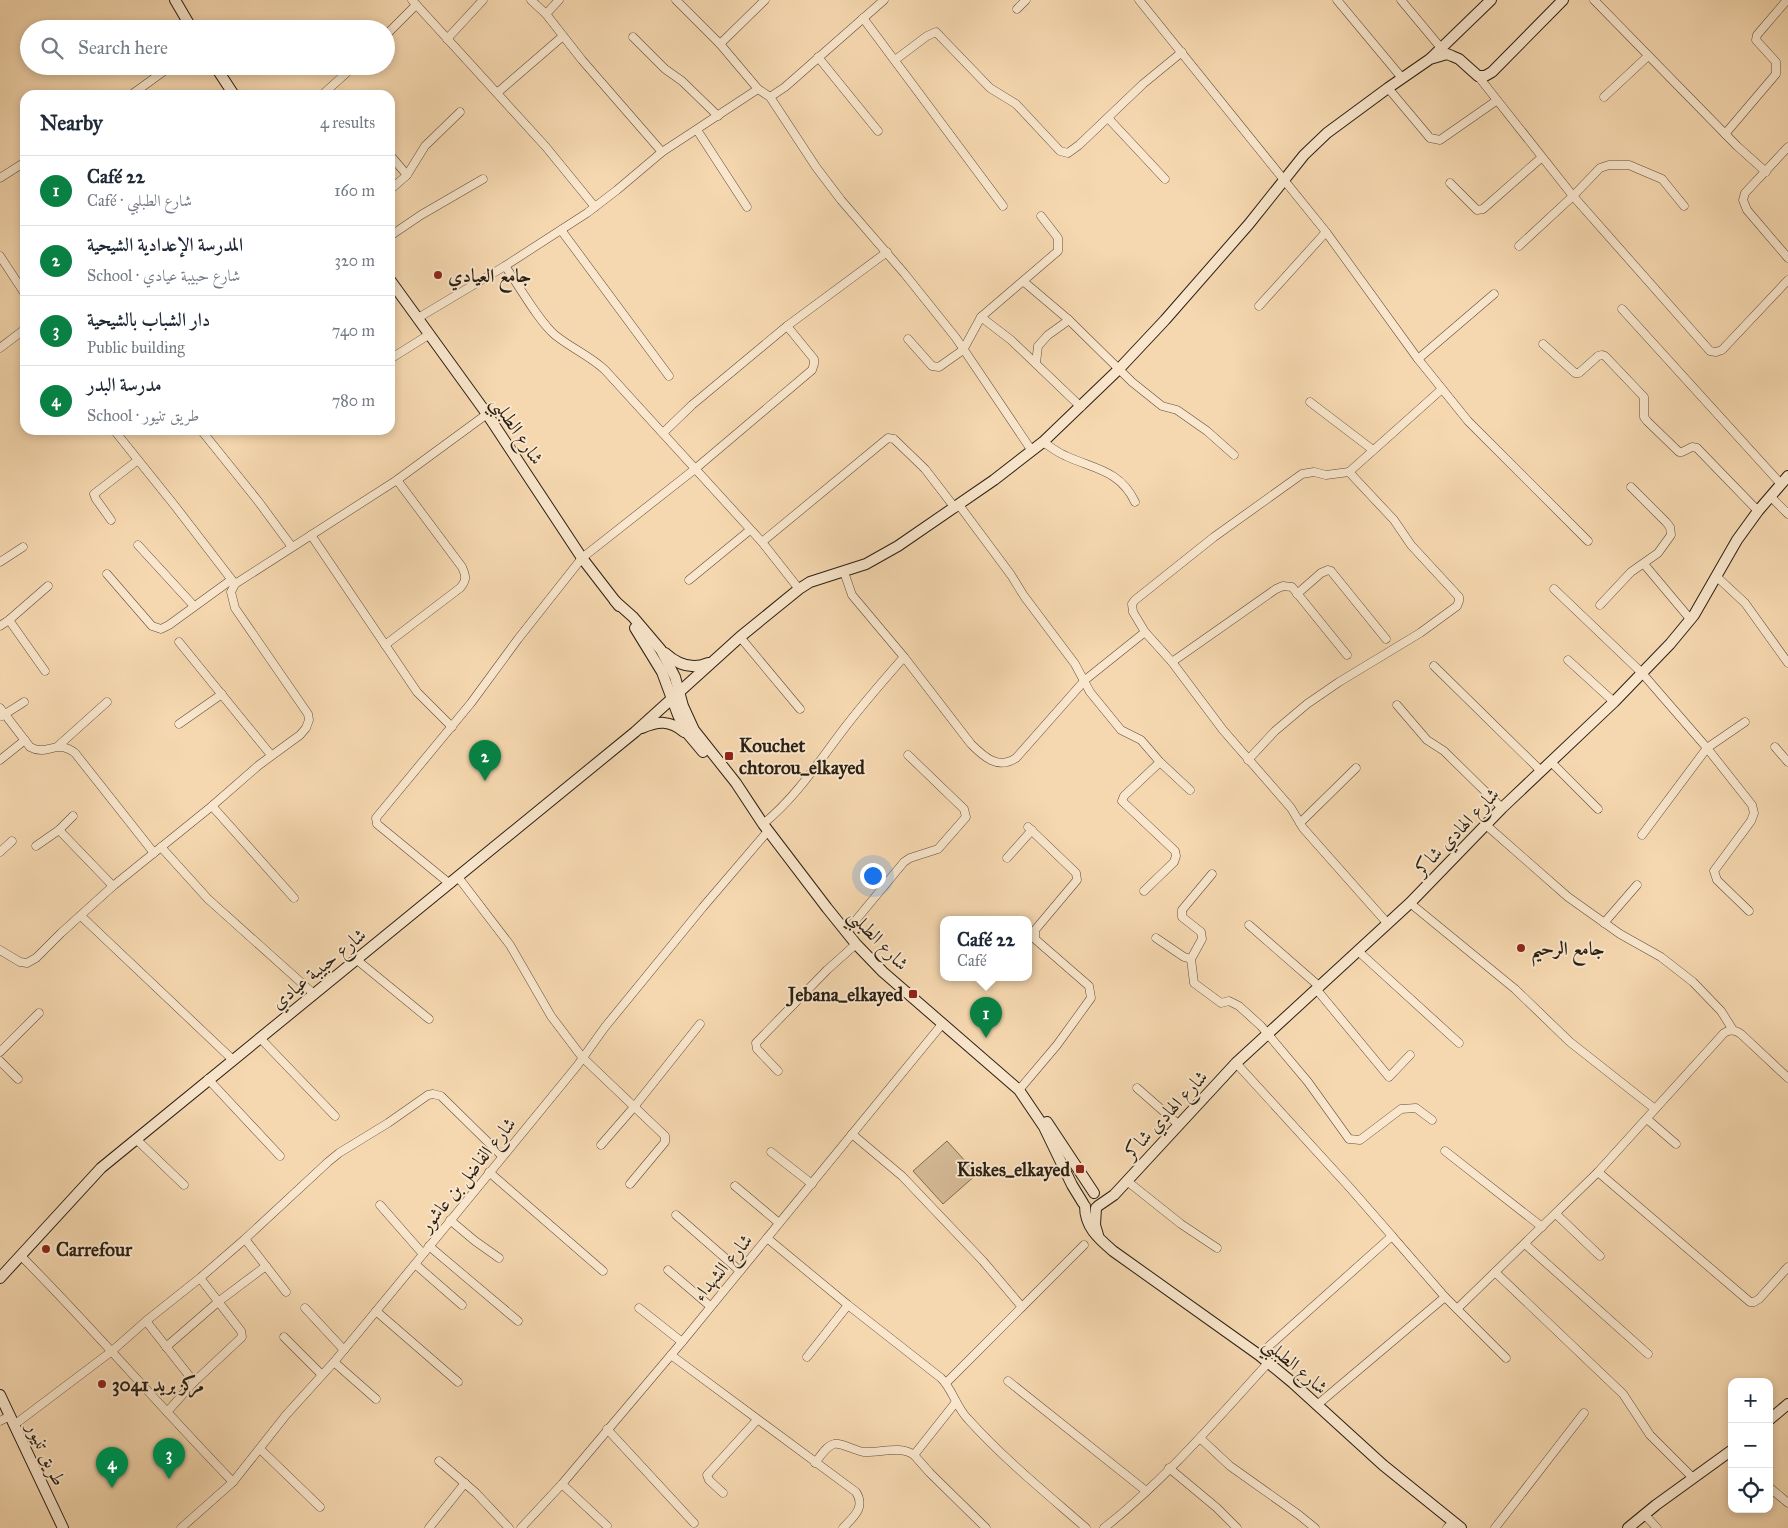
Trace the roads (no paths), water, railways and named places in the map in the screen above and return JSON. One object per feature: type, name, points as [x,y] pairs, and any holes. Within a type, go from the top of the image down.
[{"type":"street","points":[[175,0],[187,20]]},
{"type":"street","points":[[446,39],[483,0]]},
{"type":"street","points":[[531,0],[546,14],[662,152]]},
{"type":"street","points":[[546,14],[558,0]]},
{"type":"street","points":[[676,0],[720,44],[758,89],[770,97],[816,167],[841,200],[887,252],[956,338],[1032,451]]},
{"type":"street","points":[[752,0],[759,7]]},
{"type":"street","points":[[720,44],[765,0]]},
{"type":"street","points":[[770,97],[785,88],[884,0]]},
{"type":"street","points":[[1017,9],[1026,0]]},
{"type":"street","points":[[1139,0],[1326,232],[1418,359],[1476,430],[1588,541]]},
{"type":"street","points":[[1337,0],[1402,78]]},
{"type":"street","points":[[1401,0],[1441,48]]},
{"type":"street","name":"شارع حبيبة عيادي","points":[[0,1278],[101,1168],[635,732],[740,637],[799,589],[810,582],[866,564],[898,546],[957,506],[1043,442],[1119,369],[1165,320],[1249,224],[1304,155],[1327,133],[1430,59],[1491,0]]},
{"type":"street","points":[[1478,76],[1485,76],[1499,66],[1563,0]]},
{"type":"street","points":[[1594,0],[1725,134],[1766,172]]},
{"type":"street","points":[[1725,134],[1776,74],[1776,62],[1756,40],[1756,35],[1787,0]]},
{"type":"street","points":[[395,25],[414,3],[546,147],[595,207]]},
{"type":"street","points":[[863,18],[1003,206]]},
{"type":"street","points":[[895,60],[927,36],[936,32],[974,74],[990,88],[1016,104],[1060,151],[1068,152],[1079,145],[1143,84],[1182,52]]},
{"type":"street","points":[[498,93],[563,36]]},
{"type":"street","points":[[633,37],[665,69],[682,81],[718,116]]},
{"type":"street","points":[[1430,59],[1447,54],[1459,59],[1478,76],[1541,158],[1573,196],[1710,351],[1722,350],[1788,280]]},
{"type":"street","points":[[1604,97],[1648,56]]},
{"type":"street","points":[[818,58],[878,131]]},
{"type":"street","points":[[138,90],[159,75]]},
{"type":"street","points":[[221,75],[231,90]]},
{"type":"street","points":[[328,90],[344,75]]},
{"type":"street","points":[[1388,88],[1430,138],[1440,140],[1496,101]]},
{"type":"street","points":[[418,318],[561,230],[595,207],[662,152],[758,89]]},
{"type":"street","points":[[395,186],[407,175],[425,146],[460,112]]},
{"type":"street","points":[[1108,118],[1165,179]]},
{"type":"street","points":[[697,130],[747,207]]},
{"type":"street","points":[[1788,147],[1745,194],[1743,200],[1747,210],[1788,258]]},
{"type":"street","points":[[1450,183],[1477,210],[1483,209],[1541,158]]},
{"type":"street","points":[[395,161],[407,175]]},
{"type":"street","points":[[0,178],[20,165]]},
{"type":"street","points":[[1519,246],[1600,168],[1609,165],[1629,166],[1662,179],[1684,206]]},
{"type":"street","points":[[395,233],[421,215],[483,179]]},
{"type":"street","points":[[908,339],[935,368],[963,350],[981,317],[1058,251],[1058,238],[1041,216]]},
{"type":"street","points":[[561,230],[669,376]]},
{"type":"street","points":[[1259,306],[1326,232]]},
{"type":"street","points":[[663,433],[692,405],[787,326],[887,252]]},
{"type":"street","points":[[0,256],[20,286]]},
{"type":"street","points":[[505,266],[547,327],[605,370],[762,542],[799,589]]},
{"type":"street","points":[[1023,281],[1069,320],[1132,382],[1162,406],[1177,410],[1207,431],[1234,454]]},
{"type":"street","name":"شارع الطبلبي","points":[[395,287],[487,414],[582,558],[658,662],[666,680],[683,706],[694,730],[736,783],[751,808]]},
{"type":"street","points":[[1418,359],[1494,294]]},
{"type":"street","points":[[1622,309],[1785,480]]},
{"type":"street","points":[[981,317],[1011,340],[1081,407]]},
{"type":"street","points":[[1036,363],[1038,346],[1048,335],[1069,320]]},
{"type":"street","points":[[450,884],[376,824],[376,818],[452,727],[582,558],[695,469],[813,367],[815,361],[811,354],[787,326]]},
{"type":"street","points":[[0,348],[20,333]]},
{"type":"street","points":[[395,356],[430,334]]},
{"type":"street","points":[[1543,344],[1575,373],[1578,373],[1598,356],[1605,356],[1644,397],[1644,417],[1647,421],[1679,452],[1692,447],[1696,448],[1758,511]]},
{"type":"street","points":[[1388,924],[1300,823],[1291,808],[1222,730],[1172,662],[1145,632],[1133,612],[1132,604],[1207,542],[1302,474],[1314,472],[1326,475],[1348,472],[1442,389]]},
{"type":"street","points":[[1310,402],[1373,450]]},
{"type":"street","points":[[107,574],[152,626],[161,629],[169,626],[194,606],[292,547],[397,480],[487,414]]},
{"type":"street","points":[[1,950],[20,962],[27,963],[36,958],[113,886],[272,755],[300,735],[306,728],[309,720],[302,704],[235,608],[231,592],[233,582],[118,435]]},
{"type":"street","points":[[205,435],[292,547]]},
{"type":"street","points":[[762,542],[888,438],[894,439],[925,469],[957,506],[1011,575],[1024,596],[1076,664],[1090,692],[1121,730],[1141,740],[1160,762],[1190,790]]},
{"type":"street","points":[[1043,442],[1068,457],[1116,477],[1123,483],[1135,502]]},
{"type":"street","points":[[111,520],[94,494],[138,460]]},
{"type":"street","points":[[1248,760],[1275,731],[1322,692],[1420,633],[1457,606],[1460,601],[1459,597],[1411,545],[1394,520],[1348,472]]},
{"type":"street","points":[[385,646],[460,588],[465,582],[466,577],[462,567],[397,480]]},
{"type":"street","name":"شارع الهادي شاكر","points":[[1097,1207],[1114,1195],[1236,1063],[1410,903],[1502,808],[1614,702],[1670,644],[1691,620],[1737,540],[1758,511],[1785,480]]},
{"type":"street","points":[[1600,604],[1631,572],[1658,553],[1671,535],[1670,527],[1631,487]]},
{"type":"street","points":[[1771,497],[1788,514]]},
{"type":"street","points":[[689,580],[750,530]]},
{"type":"street","points":[[310,535],[417,692],[452,727]]},
{"type":"street","points":[[138,545],[194,606]]},
{"type":"street","points":[[0,562],[24,547]]},
{"type":"street","points":[[1644,564],[1691,620]]},
{"type":"street","points":[[1297,594],[1321,573],[1328,570],[1331,571],[1386,639]]},
{"type":"street","points":[[844,572],[852,595],[904,657],[971,744],[994,762],[1010,762],[1016,758],[1085,680],[1145,632]]},
{"type":"street","points":[[1716,577],[1746,603],[1788,663]]},
{"type":"street","points":[[0,626],[48,586]]},
{"type":"street","points":[[1172,662],[1283,586],[1292,587],[1347,655]]},
{"type":"street","points":[[1554,589],[1642,673],[1707,748],[1754,810],[1751,821],[1714,871],[1717,880],[1749,911]]},
{"type":"street","name":"شارع الطبلبي","points":[[615,601],[661,650],[675,677],[675,695],[683,726],[690,737],[751,808],[846,932],[883,972],[1036,1106],[1095,1194]]},
{"type":"street","points":[[9,620],[45,671]]},
{"type":"street","points":[[740,637],[800,709]]},
{"type":"street","points":[[179,642],[272,755]]},
{"type":"street","points":[[661,650],[673,660],[685,666],[703,665],[716,658]]},
{"type":"street","name":"شارع الفاضل بن عاشور","points":[[180,1528],[233,1482],[286,1415],[344,1350],[571,1072],[765,827],[812,772],[871,694],[904,657]]},
{"type":"street","points":[[1568,660],[1614,702]]},
{"type":"street","points":[[1434,666],[1541,771]]},
{"type":"street","points":[[179,724],[222,694]]},
{"type":"street","points":[[24,702],[1,713],[30,747],[36,750],[58,746],[68,748],[81,760],[154,853]]},
{"type":"street","points":[[58,746],[107,702]]},
{"type":"street","points":[[1397,705],[1427,740],[1444,751],[1502,808]]},
{"type":"street","points":[[635,732],[660,722],[677,726],[690,737]]},
{"type":"street","points":[[1642,835],[1707,748],[1745,722]]},
{"type":"street","points":[[0,760],[25,740]]},
{"type":"street","points":[[1775,747],[1788,762]]},
{"type":"street","points":[[846,932],[904,862],[910,858],[938,849],[966,817],[964,809],[908,755]]},
{"type":"street","points":[[1144,891],[1174,862],[1175,851],[1122,802],[1124,796],[1160,762]]},
{"type":"street","points":[[1551,762],[1598,808]]},
{"type":"street","points":[[1300,823],[1356,768]]},
{"type":"street","points":[[212,806],[294,898]]},
{"type":"street","points":[[36,846],[59,830],[73,816]]},
{"type":"street","points":[[1486,825],[1553,885],[1604,923],[1629,940],[1661,957],[1687,977],[1713,1002],[1734,1030],[1741,1034],[1788,1078]]},
{"type":"street","points":[[1007,858],[1030,829],[1076,873],[1077,880],[1035,930],[1035,939],[1089,986],[1091,998],[1021,1093]]},
{"type":"street","points":[[59,830],[113,886]]},
{"type":"street","points":[[0,852],[12,840]]},
{"type":"street","points":[[161,847],[208,898],[314,994]]},
{"type":"street","points":[[1212,874],[1182,910],[1182,917],[1201,932],[1202,939],[1191,959],[1194,983],[1221,1003],[1229,1001],[1239,1006],[1261,1026],[1308,1082],[1349,1139],[1360,1140],[1400,1109],[1416,1108],[1432,1120]]},
{"type":"street","points":[[458,877],[510,945],[551,1016],[582,1057],[666,1138],[665,1142],[630,1184]]},
{"type":"street","points":[[1604,923],[1638,886]]},
{"type":"street","points":[[1410,903],[1515,989],[1570,1042],[1655,1109]]},
{"type":"street","points":[[81,916],[232,1060]]},
{"type":"street","points":[[1249,925],[1318,988],[1388,1077],[1410,1055]]},
{"type":"street","points":[[1156,938],[1184,957],[1191,959]]},
{"type":"street","points":[[778,1071],[757,1049],[756,1043],[827,970],[856,944]]},
{"type":"street","points":[[1358,951],[1459,1043]]},
{"type":"street","points":[[357,960],[430,1019]]},
{"type":"street","points":[[0,1052],[39,1013]]},
{"type":"street","name":"شارع الشهداء","points":[[521,1528],[562,1484],[682,1342],[942,1023]]},
{"type":"street","points":[[601,1146],[700,1024]]},
{"type":"street","points":[[1457,1309],[1598,1172],[1719,1036],[1728,1030],[1734,1030]]},
{"type":"street","points":[[260,1038],[335,1116]]},
{"type":"street","points":[[0,1061],[18,1079]]},
{"type":"street","points":[[1236,1063],[1351,1188],[1445,1297],[1506,1358]]},
{"type":"street","points":[[208,1080],[280,1156]]},
{"type":"street","points":[[1137,1088],[1178,1124]]},
{"type":"street","name":"شارع الطبلبي","points":[[1021,1093],[1044,1127],[1072,1185],[1084,1204],[1087,1224],[1100,1240],[1126,1261],[1259,1355],[1293,1382],[1383,1465],[1454,1526]]},
{"type":"street","points":[[0,1421],[12,1420],[112,1351],[245,1239],[339,1153],[375,1132],[428,1095],[441,1096],[502,1156]]},
{"type":"street","points":[[1647,1119],[1676,1144]]},
{"type":"street","points":[[852,1134],[902,1176],[983,1261],[1022,1307]]},
{"type":"street","points":[[136,1139],[184,1186]]},
{"type":"street","points":[[1445,1151],[1542,1227]]},
{"type":"street","points":[[772,1152],[812,1184]]},
{"type":"street","points":[[489,1172],[603,1271]]},
{"type":"street","points":[[1598,1172],[1750,1302],[1759,1299],[1788,1267]]},
{"type":"street","points":[[1097,1207],[1090,1209],[1084,1204],[1083,1198],[1087,1194],[1095,1194],[1124,1184],[1217,1248]]},
{"type":"street","points":[[735,1186],[779,1223]]},
{"type":"street","points":[[1095,1194],[1099,1200],[1095,1224],[1100,1240]]},
{"type":"street","points":[[380,1204],[423,1254]]},
{"type":"street","points":[[676,1214],[740,1271]]},
{"type":"street","points":[[1556,1214],[1600,1256]]},
{"type":"street","points":[[450,1220],[499,1258]]},
{"type":"street","points":[[1259,1355],[1392,1236]]},
{"type":"street","points":[[767,1238],[946,1383],[966,1418],[1086,1528]]},
{"type":"street","points":[[245,1239],[286,1292]]},
{"type":"street","points":[[1525,1244],[1648,1354]]},
{"type":"street","points":[[946,1383],[1084,1245]]},
{"type":"street","points":[[429,1246],[518,1321]]},
{"type":"street","points":[[21,1256],[233,1482]]},
{"type":"street","points":[[415,1264],[462,1304]]},
{"type":"street","points":[[166,1347],[218,1302],[266,1266]]},
{"type":"street","points":[[668,1270],[710,1306]]},
{"type":"street","points":[[1495,1272],[1623,1394],[1650,1435],[1693,1478]]},
{"type":"street","points":[[167,1412],[194,1382],[242,1337],[241,1331],[200,1278]]},
{"type":"street","points":[[1317,1405],[1445,1297]]},
{"type":"street","points":[[807,1358],[848,1305]]},
{"type":"street","points":[[305,1308],[344,1350]]},
{"type":"street","points":[[639,1308],[682,1342]]},
{"type":"street","points":[[376,1311],[458,1382]]},
{"type":"street","points":[[146,1321],[194,1382]]},
{"type":"street","points":[[284,1337],[322,1375]]},
{"type":"street","points":[[671,1355],[856,1492],[860,1505],[859,1511],[843,1528]]},
{"type":"street","points":[[334,1362],[376,1399]]},
{"type":"street","points":[[1104,1528],[1146,1491],[1200,1438],[1268,1363]]},
{"type":"street","points":[[1008,1381],[1146,1491]]},
{"type":"street","name":"طريق تنيور","points":[[0,1395],[63,1528]]},
{"type":"street","points":[[914,1455],[956,1402]]},
{"type":"street","points":[[1773,1417],[1788,1404]]},
{"type":"street","points":[[1495,1528],[1584,1413]]},
{"type":"street","points":[[723,1493],[709,1480],[707,1475],[758,1420]]},
{"type":"street","points":[[607,1429],[694,1523]]},
{"type":"street","points":[[1200,1438],[1230,1466],[1315,1528]]},
{"type":"street","points":[[815,1463],[832,1444],[838,1443],[850,1449],[863,1452],[908,1450],[986,1528]]},
{"type":"street","points":[[260,1449],[320,1507]]},
{"type":"street","points":[[1628,1528],[1644,1514],[1728,1453]]},
{"type":"street","points":[[439,1460],[465,1483],[509,1528]]},
{"type":"street","points":[[1170,1468],[1217,1508],[1237,1528]]},
{"type":"street","points":[[429,1528],[465,1483]]},
{"type":"street","points":[[562,1484],[607,1526]]},
{"type":"street","points":[[1773,1490],[1788,1503]]},
{"type":"street","points":[[1644,1514],[1657,1528]]},
{"type":"place","name":"جامع العيادي","points":[[438,275]]},
{"type":"place","name":"Kouchet chtorou_elkayed","points":[[729,756]]},
{"type":"place","name":"المدرسة الإعدادية الشيحية","points":[[485,781]]},
{"type":"place","name":"جامع الرحيم","points":[[1521,948]]},
{"type":"place","name":"Jebana_elkayed","points":[[913,994]]},
{"type":"place","name":"Café 22","points":[[986,1038]]},
{"type":"place","name":"Kiskes_elkayed","points":[[1080,1169]]},
{"type":"place","name":"Carrefour","points":[[46,1249]]},
{"type":"place","name":"مركز بريد 3041","points":[[102,1384]]},
{"type":"place","name":"دار الشباب بالشيحية","points":[[169,1479]]},
{"type":"place","name":"مدرسة البدر","points":[[112,1488]]}]
